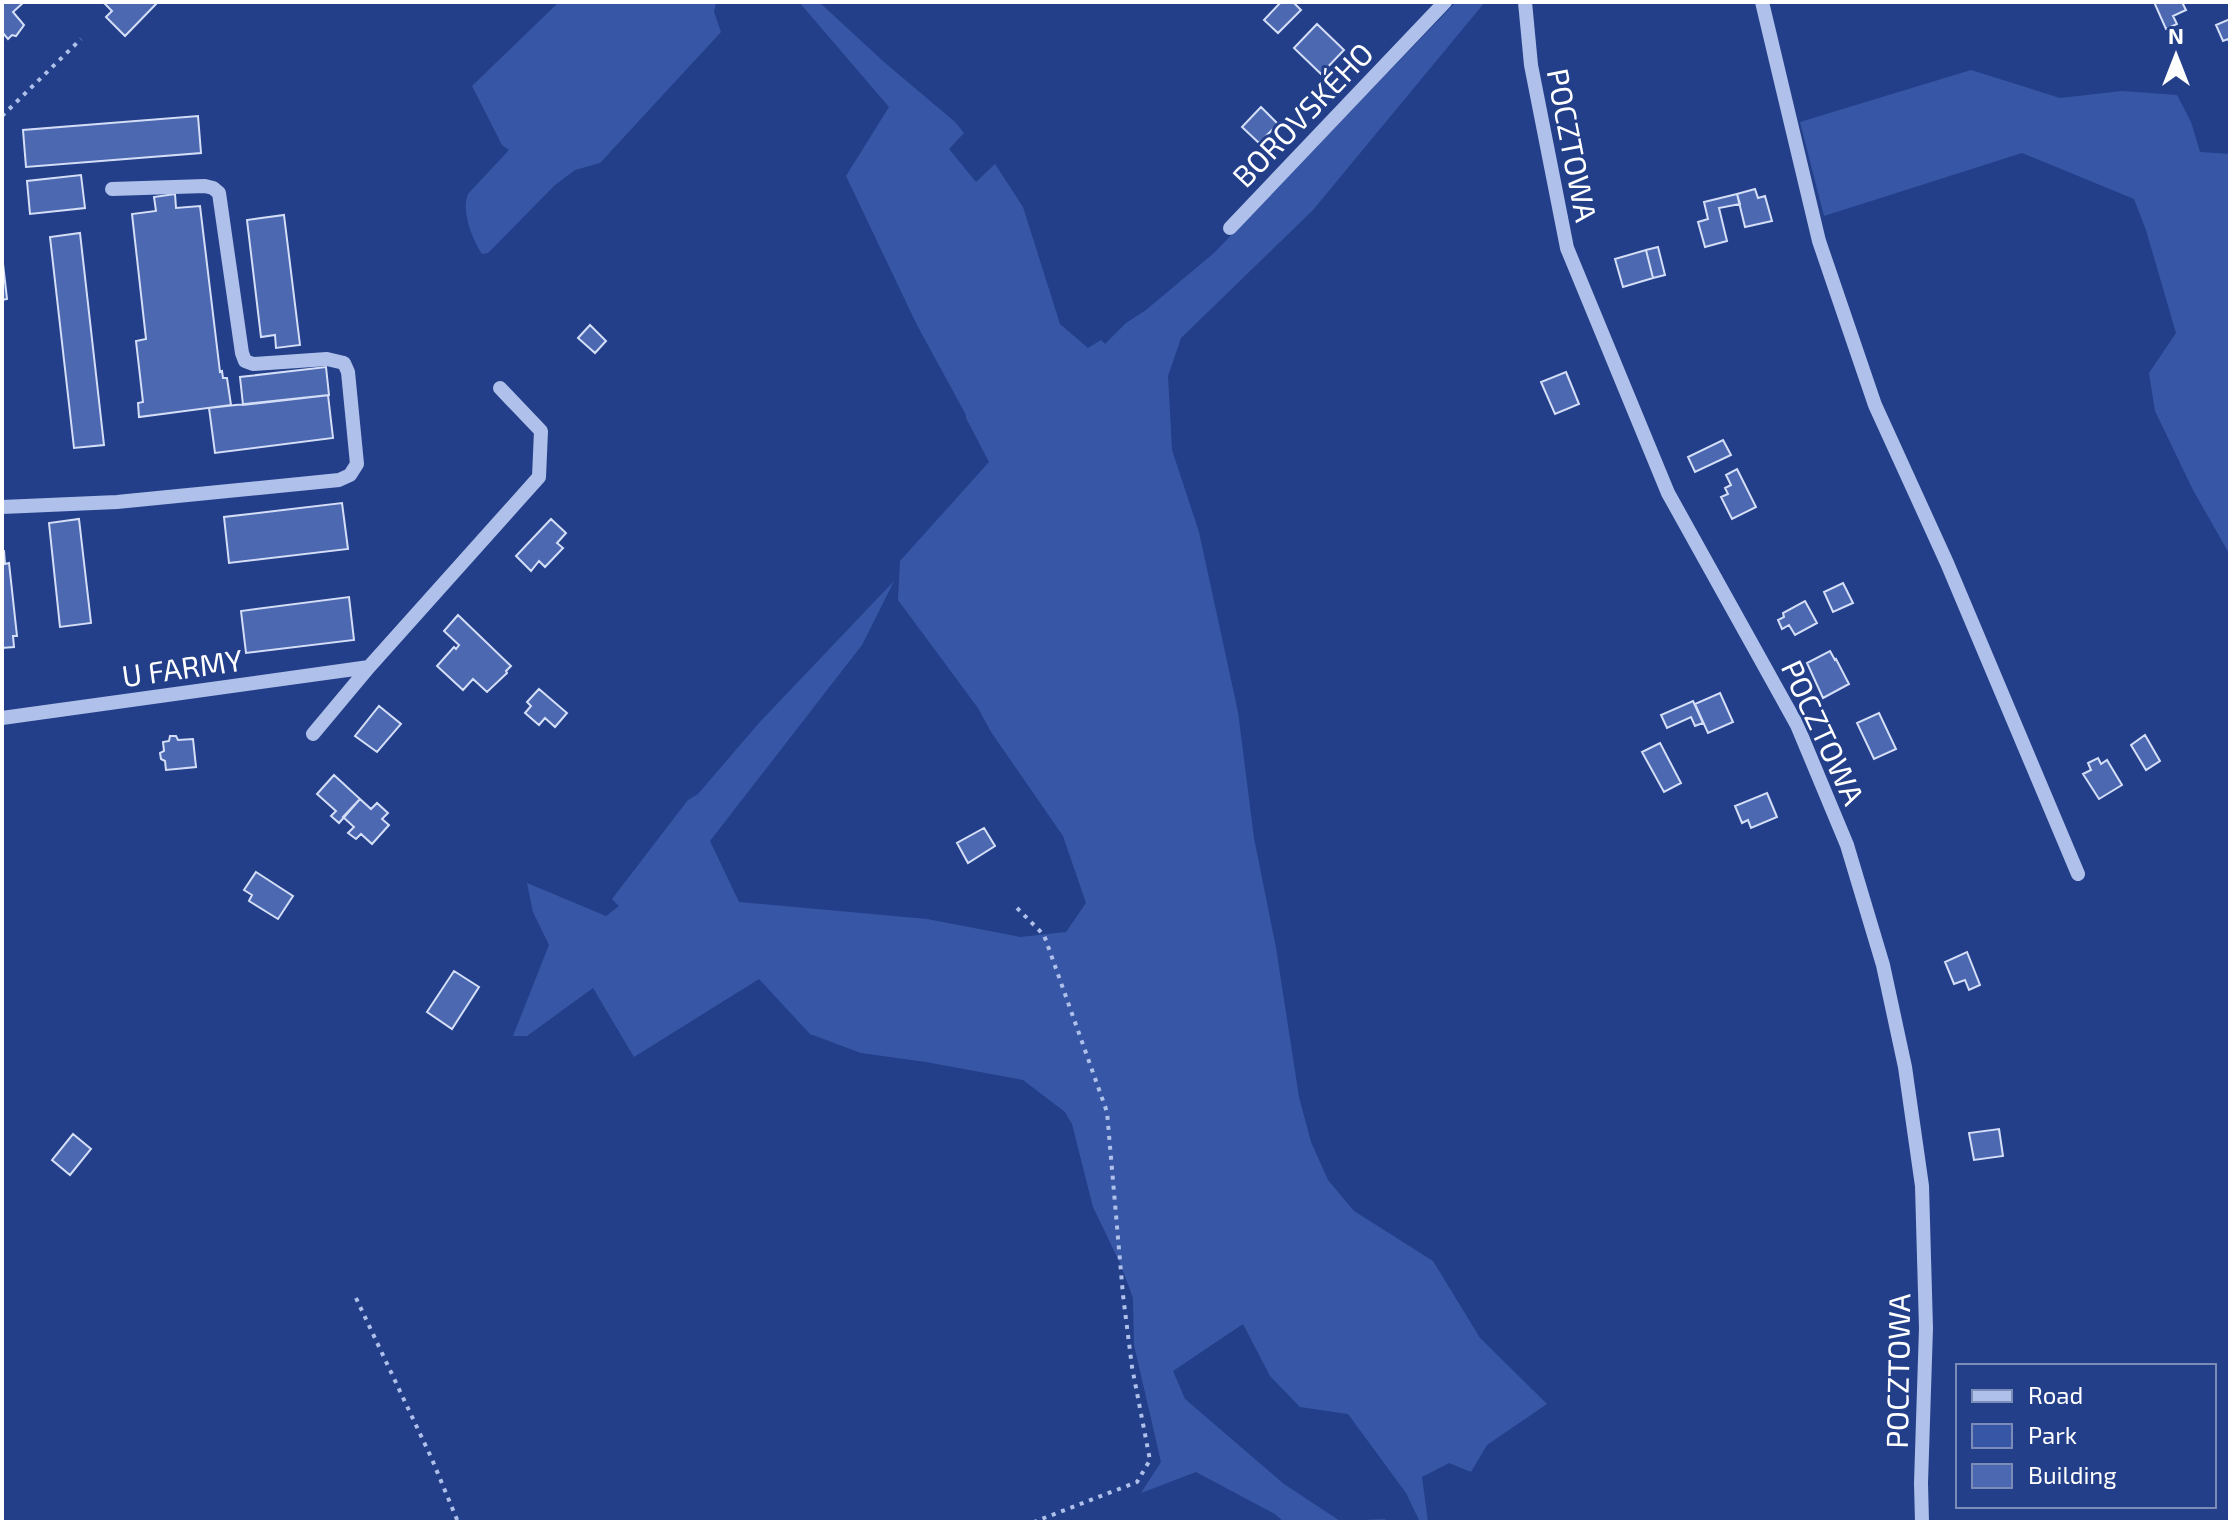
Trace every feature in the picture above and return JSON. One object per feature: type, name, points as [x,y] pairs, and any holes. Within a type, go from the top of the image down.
[{"type":"street","name":"BOROVSKÉHO","points":[[1230,228],[1445,2]]},
{"type":"street","name":"POCZTOWA","points":[[1525,2],[1531,65],[1567,248],[1668,493],[1797,725],[1847,845],[1883,965],[1905,1067],[1922,1186],[1926,1328],[1922,1522]]},
{"type":"street","points":[[1762,2],[1819,241],[1875,405],[1947,563],[2078,874]]},
{"type":"street","points":[[2,507],[117,502],[339,480],[350,475],[357,464],[350,385],[344,363],[327,359],[253,364],[245,361],[219,193],[205,186],[112,189]]},
{"type":"street","points":[[313,734],[539,477],[541,431],[500,388]]},
{"type":"street","name":"U FARMY","points":[[2,718],[369,667]]},
{"type":"path","points":[[2,116],[81,39]]},
{"type":"path","points":[[1017,908],[1044,935],[1107,1112],[1123,1295],[1132,1367],[1150,1460],[1137,1482],[1034,1522]]},
{"type":"path","points":[[356,1298],[458,1522]]},
{"type":"green space","points":[[559,2],[716,2],[714,12],[721,32],[600,163],[575,170],[555,185],[488,253],[482,254],[469,225],[466,201],[468,194],[509,150],[502,145],[472,86]]},
{"type":"green space","points":[[799,2],[819,2],[955,122],[964,133],[949,149],[976,182],[995,164],[1023,207],[1060,324],[1088,348],[1101,340],[1105,344],[1126,323],[1214,253],[1456,2],[1485,2],[1313,210],[1181,338],[1168,376],[1172,450],[1199,532],[1238,712],[1254,838],[1276,948],[1299,1097],[1311,1142],[1328,1180],[1354,1211],[1433,1261],[1480,1338],[1547,1404],[1487,1445],[1471,1472],[1449,1463],[1422,1477],[1428,1522],[1420,1522],[1406,1493],[1348,1414],[1300,1407],[1270,1376],[1243,1324],[1173,1371],[1185,1399],[1284,1484],[1340,1521],[1385,1519],[1386,1522],[1284,1522],[1275,1514],[1196,1472],[1141,1493],[1161,1462],[1134,1345],[1133,1298],[1093,1207],[1072,1124],[1065,1112],[1023,1080],[861,1053],[810,1034],[759,979],[634,1057],[593,988],[527,1036],[513,1036],[549,945],[533,912],[527,883],[606,916],[619,906],[612,899],[688,800],[698,794],[759,723],[894,581],[862,645],[710,841],[739,902],[927,919],[1020,937],[1066,932],[1086,903],[1063,836],[991,732],[978,708],[898,600],[900,561],[989,462],[917,325],[846,176],[889,107]]},
{"type":"green space","points":[[1971,70],[2060,98],[2122,91],[2177,95],[2191,122],[2200,152],[2230,154],[2230,555],[2193,490],[2155,411],[2149,373],[2176,333],[2134,199],[2022,153],[1824,216],[1800,122]]},
{"type":"building","points":[[2,2],[24,2],[13,12],[24,25],[16,36],[8,39],[2,32]]},
{"type":"building","points":[[158,2],[125,36],[106,17],[112,11],[105,4]]},
{"type":"building","points":[[1281,2],[1293,2],[1301,10],[1278,33],[1264,20]]},
{"type":"building","points":[[2154,2],[2182,2],[2186,10],[2173,16],[2177,24],[2166,29]]},
{"type":"building","points":[[2230,19],[2230,43],[2228,39],[2223,41],[2216,25]]},
{"type":"building","points":[[1317,24],[1344,50],[1321,74],[1294,48]]},
{"type":"building","points":[[1261,107],[1278,124],[1259,143],[1242,127]]},
{"type":"building","points":[[198,116],[201,153],[26,167],[23,130]]},
{"type":"building","points":[[81,175],[85,208],[30,214],[27,181]]},
{"type":"building","points":[[1755,189],[1758,198],[1765,196],[1772,221],[1745,227],[1737,194]]},
{"type":"building","points":[[175,194],[176,208],[200,206],[220,372],[223,378],[227,378],[231,405],[139,417],[138,403],[143,402],[136,341],[146,339],[132,214],[156,211],[154,197]]},
{"type":"building","points":[[1737,194],[1740,204],[1719,208],[1727,241],[1705,247],[1698,222],[1708,219],[1704,202]]},
{"type":"building","points":[[284,215],[300,345],[276,348],[275,335],[261,337],[247,220]]},
{"type":"building","points":[[80,233],[104,445],[74,448],[50,237]]},
{"type":"building","points":[[1658,247],[1665,275],[1653,278],[1646,250]]},
{"type":"building","points":[[1646,250],[1653,278],[1623,287],[1615,259]]},
{"type":"building","points":[[2,255],[7,299],[2,300]]},
{"type":"building","points":[[590,325],[606,341],[595,353],[578,338]]},
{"type":"building","points":[[326,367],[329,395],[243,405],[240,377]]},
{"type":"building","points":[[1566,372],[1579,404],[1555,414],[1541,382]]},
{"type":"building","points":[[328,395],[333,438],[215,453],[209,408]]},
{"type":"building","points":[[1723,440],[1731,455],[1695,472],[1688,457]]},
{"type":"building","points":[[1737,469],[1756,507],[1732,519],[1721,497],[1728,494],[1725,488],[1731,485],[1726,475]]},
{"type":"building","points":[[342,503],[348,549],[229,563],[224,517]]},
{"type":"building","points":[[79,519],[91,623],[60,627],[49,523]]},
{"type":"building","points":[[551,519],[566,533],[557,543],[563,548],[545,567],[539,561],[531,571],[516,556]]},
{"type":"building","points":[[2,551],[5,564],[9,563],[17,636],[13,636],[14,647],[2,648]]},
{"type":"building","points":[[1843,583],[1853,603],[1833,612],[1824,592]]},
{"type":"building","points":[[349,597],[354,640],[246,653],[241,611]]},
{"type":"building","points":[[1805,601],[1817,623],[1795,635],[1789,625],[1782,629],[1778,620],[1784,617],[1783,613]]},
{"type":"building","points":[[458,615],[511,666],[487,692],[473,679],[463,690],[437,666],[459,645],[444,631]]},
{"type":"building","points":[[1830,651],[1849,684],[1823,698],[1807,663]]},
{"type":"building","points":[[539,689],[567,713],[555,727],[545,718],[539,725],[525,713],[531,706],[527,702]]},
{"type":"building","points":[[1720,693],[1733,722],[1708,733],[1695,704]]},
{"type":"building","points":[[1693,701],[1703,723],[1695,726],[1691,717],[1667,728],[1661,715]]},
{"type":"building","points":[[379,706],[401,724],[377,752],[355,736]]},
{"type":"building","points":[[1879,713],[1896,749],[1874,759],[1857,723]]},
{"type":"building","points":[[2145,735],[2160,761],[2146,770],[2131,745]]},
{"type":"building","points":[[170,736],[176,736],[178,740],[193,739],[196,767],[166,770],[160,753],[164,751],[163,742],[169,741]]},
{"type":"building","points":[[1660,743],[1681,783],[1664,792],[1642,752]]},
{"type":"building","points":[[2098,758],[2101,764],[2107,760],[2122,785],[2099,799],[2083,774],[2091,770],[2088,763]]},
{"type":"building","points":[[334,775],[360,799],[339,823],[331,816],[336,811],[317,794]]},
{"type":"building","points":[[1767,793],[1777,817],[1751,828],[1748,820],[1742,823],[1735,806]]},
{"type":"building","points":[[360,799],[371,809],[377,803],[388,813],[382,819],[389,825],[372,844],[361,834],[356,839],[348,833],[354,827],[343,817]]},
{"type":"building","points":[[984,828],[995,846],[968,863],[957,843]]},
{"type":"building","points":[[256,872],[293,896],[278,919],[249,901],[252,895],[244,890]]},
{"type":"building","points":[[1967,952],[1980,985],[1969,990],[1965,980],[1954,984],[1945,962]]},
{"type":"building","points":[[454,971],[479,987],[452,1029],[427,1012]]},
{"type":"building","points":[[1999,1129],[2003,1156],[1974,1160],[1969,1133]]},
{"type":"building","points":[[73,1134],[91,1149],[70,1175],[52,1160]]}]
